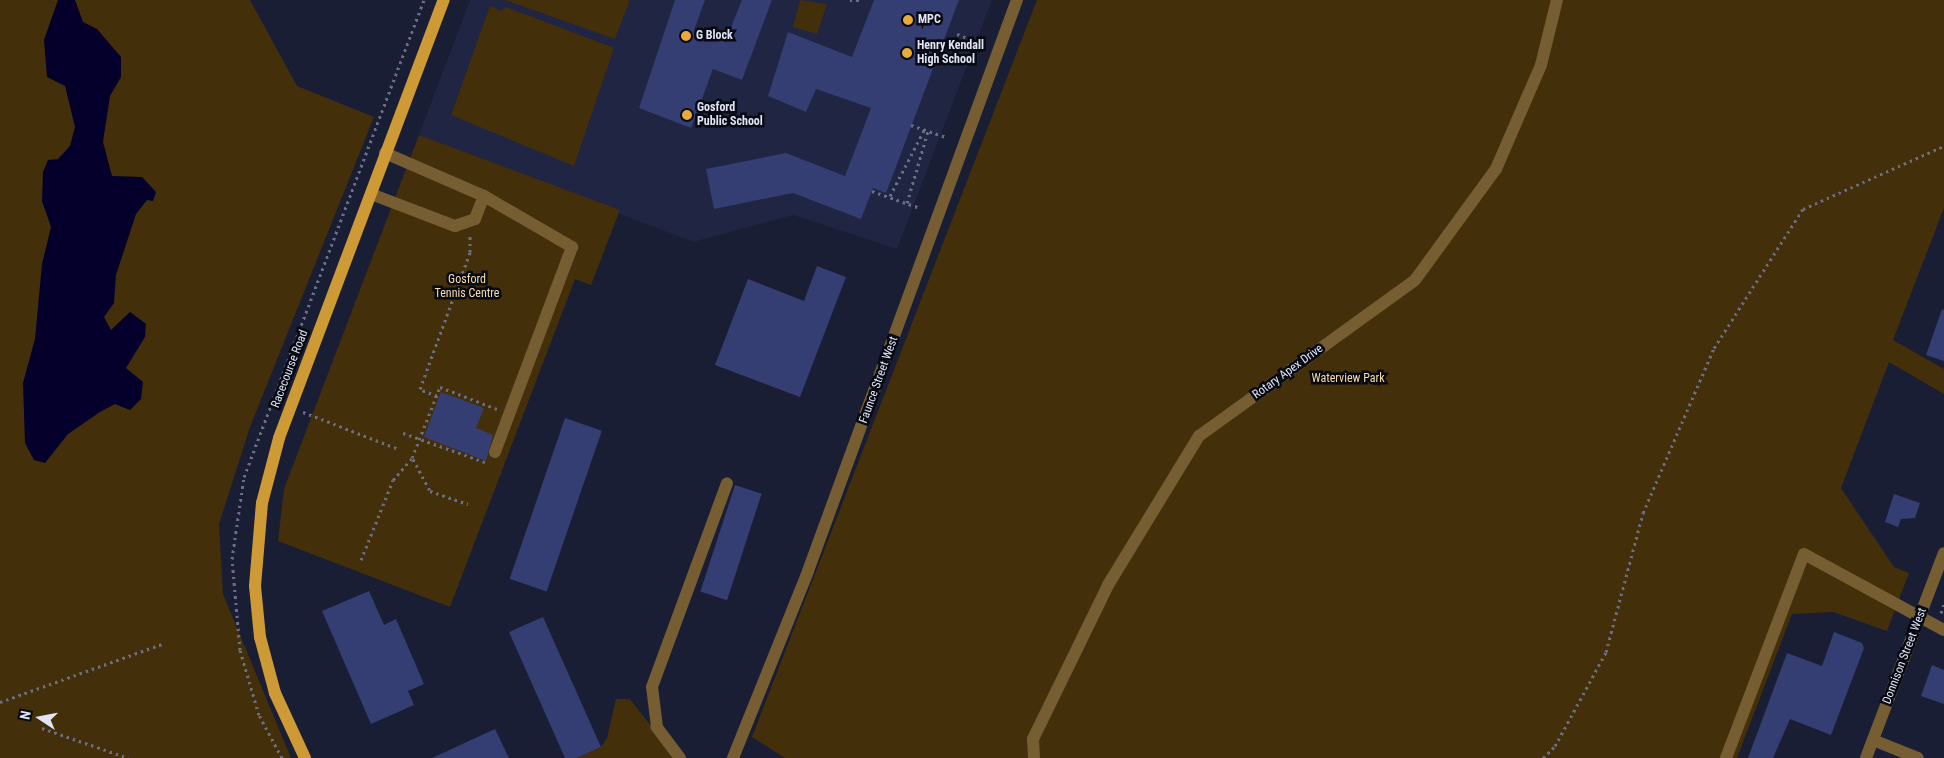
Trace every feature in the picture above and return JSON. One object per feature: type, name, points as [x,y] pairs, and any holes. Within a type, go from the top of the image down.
[{"type":"main road","name":"Racecourse Road","points":[[305,758],[266,666],[255,586],[262,503],[290,407],[444,0]]},
{"type":"street","name":"Faunce Street West","points":[[733,758],[808,571],[1017,0]]},
{"type":"street","name":"Rotary Apex Drive","points":[[1034,758],[1033,739],[1108,585],[1199,436],[1415,280],[1496,169],[1541,65],[1557,0]]},
{"type":"street","points":[[386,153],[484,196],[572,247],[495,452]]},
{"type":"street","points":[[371,194],[455,226],[475,219],[484,196]]},
{"type":"street","points":[[680,758],[657,727],[652,687],[727,483]]},
{"type":"street","name":"Donnison Street West","points":[[1866,758],[1944,553]]},
{"type":"street","points":[[1726,758],[1804,554],[1919,620],[1944,630]]},
{"type":"street","points":[[1873,740],[1918,758]]},
{"type":"path","points":[[341,216],[424,0]]},
{"type":"path","points":[[850,0],[859,0]]},
{"type":"path","points":[[957,34],[981,43]]},
{"type":"path","points":[[911,125],[945,138]]},
{"type":"path","points":[[890,196],[926,130]]},
{"type":"path","points":[[907,203],[926,130]]},
{"type":"path","points":[[1543,758],[1555,746],[1606,652],[1643,513],[1714,348],[1803,209],[1944,146]]},
{"type":"path","points":[[872,191],[920,208]]},
{"type":"path","points":[[437,396],[420,389],[470,252],[468,222]]},
{"type":"path","points":[[361,560],[393,480],[412,458],[440,387],[510,413]]},
{"type":"path","points":[[290,407],[399,450]]},
{"type":"path","points":[[403,433],[491,464],[495,452]]},
{"type":"path","points":[[412,458],[430,491],[468,504]]},
{"type":"path","points":[[1944,604],[1944,614]]},
{"type":"path","points":[[0,702],[162,644]]},
{"type":"path","points":[[42,728],[128,758]]},
{"type":"shaded area","points":[[58,0],[75,0],[83,22],[97,29],[121,57],[121,77],[110,96],[103,142],[112,176],[142,177],[156,192],[153,201],[147,200],[136,214],[116,275],[114,303],[104,317],[111,330],[130,312],[146,324],[145,337],[126,368],[143,382],[141,399],[130,410],[115,404],[100,412],[68,434],[45,463],[34,460],[25,443],[23,383],[35,339],[42,264],[51,227],[42,201],[43,172],[48,160],[58,159],[70,146],[75,127],[65,86],[47,77],[44,40]]},
{"type":"shaded area","name":"Gosford Public School","points":[[470,0],[992,0],[897,249],[793,215],[693,242],[419,135]]},
{"type":"green space","points":[[0,0],[250,0],[297,86],[374,117],[250,427],[219,524],[223,594],[291,758],[0,758]]},
{"type":"green space","points":[[505,0],[630,0],[615,39]]},
{"type":"green space","points":[[800,0],[827,4],[817,34],[793,27]]},
{"type":"green space","name":"Waterview Park","points":[[1037,0],[1944,0],[1944,208],[1893,340],[1944,369],[1944,394],[1889,362],[1841,488],[1894,567],[1909,573],[1887,631],[1833,612],[1792,614],[1737,758],[785,758],[752,737]]},
{"type":"green space","points":[[490,6],[501,11],[506,7],[614,48],[574,166],[451,115]]},
{"type":"green space","name":"Gosford Tennis Centre","points":[[419,135],[620,210],[591,285],[575,279],[450,607],[278,541],[284,489]]},
{"type":"green space","points":[[616,699],[630,699],[676,758],[577,758],[601,747],[607,738]]},
{"type":"building","points":[[675,0],[705,0],[694,30],[725,42],[742,0],[772,0],[742,80],[713,69],[691,128],[639,108]]},
{"type":"building","points":[[874,0],[959,0],[886,193],[873,188],[861,219],[793,193],[714,209],[706,169],[786,153],[845,176],[871,108],[816,89],[806,112],[768,96],[788,32],[852,57]]},
{"type":"building","points":[[817,266],[846,277],[800,397],[715,365],[748,279],[804,301]]},
{"type":"building","points":[[1942,309],[1944,310],[1944,361],[1926,355]]},
{"type":"building","points":[[441,392],[484,408],[476,428],[493,435],[486,461],[424,437]]},
{"type":"building","points":[[565,418],[602,431],[547,591],[510,579]]},
{"type":"building","points":[[735,485],[762,494],[727,600],[700,592]]},
{"type":"building","points":[[1894,494],[1920,503],[1915,518],[1901,519],[1898,527],[1885,522]]},
{"type":"building","points":[[369,591],[384,625],[396,619],[424,684],[408,691],[414,705],[371,724],[322,611]]},
{"type":"building","points":[[543,617],[601,747],[577,758],[565,758],[509,632]]},
{"type":"building","points":[[1834,632],[1862,643],[1864,648],[1831,735],[1790,719],[1773,758],[1748,758],[1787,653],[1822,666]]},
{"type":"building","points":[[1932,665],[1944,670],[1944,704],[1921,696]]},
{"type":"building","points":[[495,729],[509,758],[432,758]]},
{"type":"place","name":"MPC","points":[[908,20]]},
{"type":"place","name":"G Block","points":[[686,36]]},
{"type":"place","name":"Henry Kendall High School","points":[[907,53]]},
{"type":"place","name":"Gosford Public School","points":[[687,115]]}]
